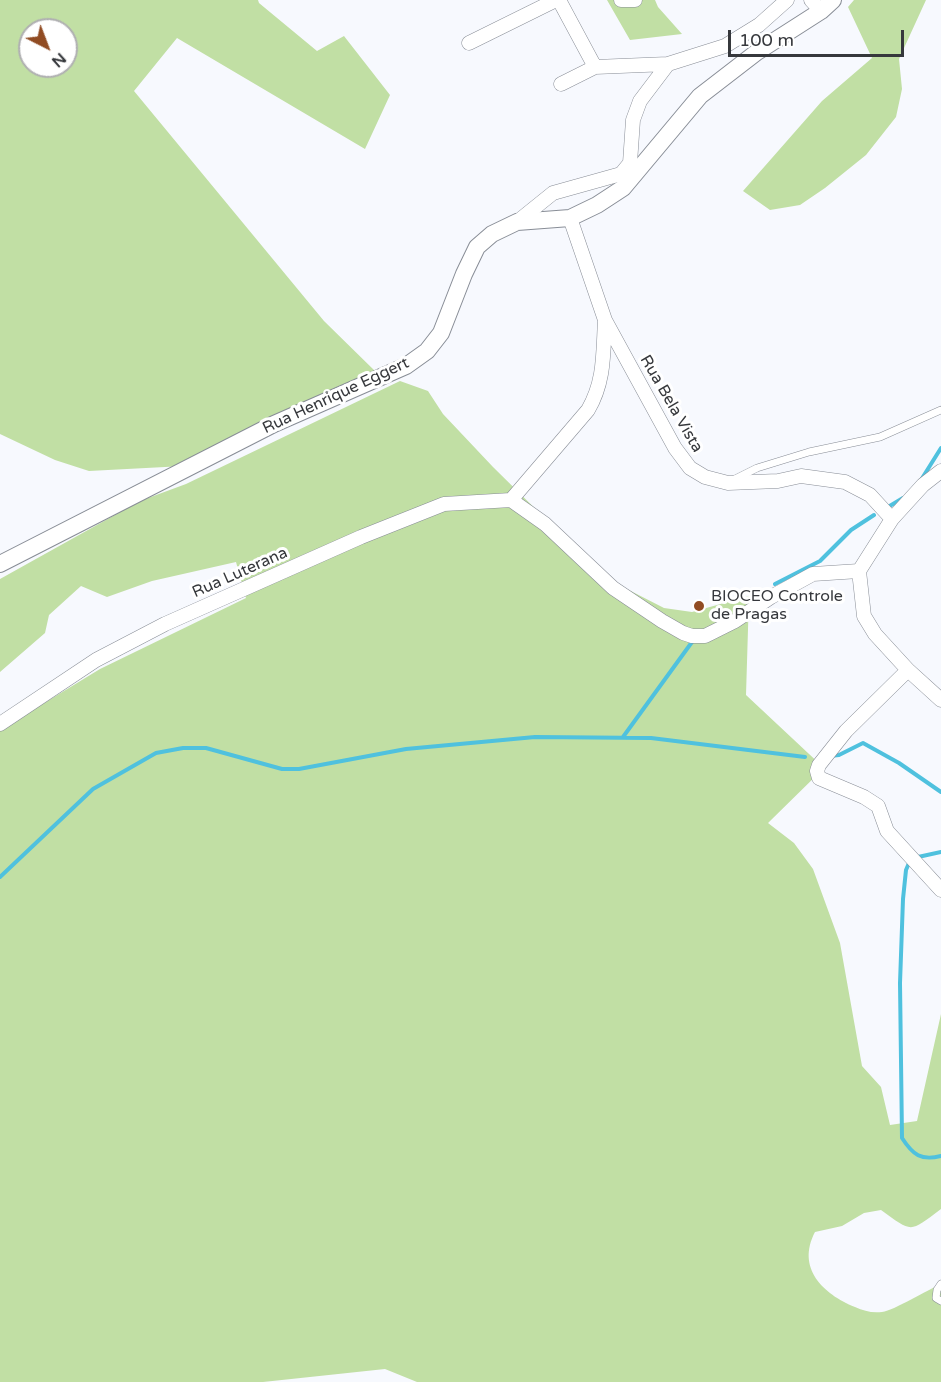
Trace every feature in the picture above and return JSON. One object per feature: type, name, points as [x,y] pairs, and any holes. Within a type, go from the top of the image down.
[{"type":"street","points":[[469,43],[558,0],[595,67]]},
{"type":"street","points":[[621,0],[635,0]]},
{"type":"street","points":[[561,84],[595,67],[668,64],[725,46],[759,25],[787,0]]},
{"type":"street","name":"Rua Henrique Eggert","points":[[0,564],[274,424],[406,366],[427,351],[441,333],[477,247],[492,234],[518,222],[570,218],[597,205],[623,188],[700,96],[822,4]]},
{"type":"street","points":[[518,222],[554,193],[621,174],[630,164],[633,120],[640,101],[668,64]]},
{"type":"street","name":"Rua Bela Vista","points":[[570,218],[605,320],[675,448],[690,468],[705,477],[728,483],[778,481],[801,476],[845,482],[870,495],[892,519]]},
{"type":"street","points":[[605,320],[600,385],[595,398],[588,410],[512,500],[545,524],[613,588],[662,621],[692,636],[705,636],[735,621],[771,597],[813,574],[859,571]]},
{"type":"street","points":[[941,471],[923,485],[892,519],[859,571],[864,616],[875,634],[908,670],[941,699]]},
{"type":"street","name":"Rua Luterana","points":[[0,724],[96,660],[165,624],[361,537],[444,504],[512,500]]},
{"type":"street","points":[[908,670],[846,731],[819,765],[817,771],[819,778],[864,797],[878,806],[887,831],[941,890]]},
{"type":"lane","points":[[728,483],[757,468],[809,452],[880,437],[941,410]]},
{"type":"lane","points":[[941,1284],[936,1298],[941,1301]]},
{"type":"green space","points":[[0,0],[258,0],[317,51],[344,36],[390,95],[365,149],[177,38],[134,91],[324,321],[376,372],[184,466],[89,471],[55,460],[0,434]]},
{"type":"green space","points":[[607,0],[655,0],[658,7],[682,34],[630,40]]},
{"type":"green space","points":[[854,0],[926,0],[899,59],[902,89],[896,117],[866,155],[825,188],[800,205],[770,210],[743,191],[822,101],[872,58],[848,7]]},
{"type":"green space","points":[[400,381],[428,391],[443,414],[493,467],[565,538],[621,586],[664,608],[692,612],[749,596],[746,695],[824,768],[768,823],[794,843],[813,869],[840,943],[862,1066],[881,1087],[890,1125],[917,1121],[941,1014],[941,1209],[923,1223],[911,1227],[899,1223],[881,1210],[864,1213],[842,1226],[815,1232],[810,1245],[811,1268],[823,1287],[833,1295],[843,1302],[871,1312],[882,1312],[903,1304],[941,1284],[941,1382],[417,1382],[385,1369],[263,1382],[0,1382],[0,730],[100,669],[246,598],[236,562],[152,581],[107,597],[81,586],[49,615],[45,633],[0,672],[0,579],[140,501],[186,484]]},
{"type":"waterway","points":[[921,480],[941,448]]},
{"type":"waterway","points":[[888,507],[903,498]]},
{"type":"waterway","points":[[775,584],[820,561],[851,530],[874,515]]},
{"type":"waterway","points":[[623,737],[692,642]]},
{"type":"waterway","points":[[0,877],[93,789],[156,753],[183,748],[206,748],[282,769],[299,769],[406,749],[535,737],[651,738],[805,757]]},
{"type":"waterway","points":[[830,756],[839,755],[863,743],[899,763],[941,792]]},
{"type":"waterway","points":[[918,857],[941,852]]},
{"type":"waterway","points":[[909,863],[906,870],[903,899],[900,983],[902,1138],[918,1155],[928,1158],[941,1156]]},
{"type":"place","name":"BIOCEO Controle de Pragas","points":[[699,606]]}]
